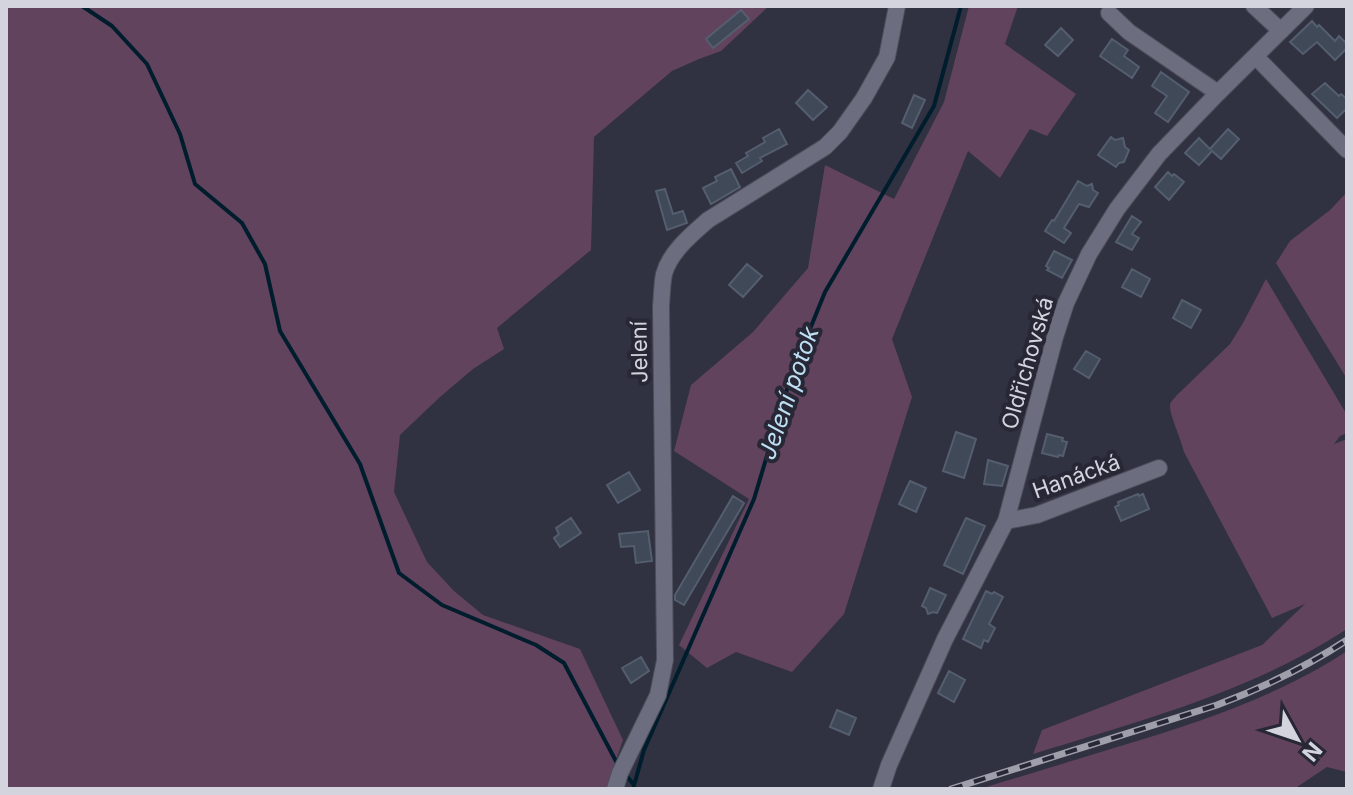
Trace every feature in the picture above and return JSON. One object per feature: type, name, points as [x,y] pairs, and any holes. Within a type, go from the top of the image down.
[{"type":"street","name":"Jelení","points":[[615,789],[658,695],[665,660],[661,306],[664,273],[672,257],[708,220],[825,147],[840,132],[887,57],[897,6]]},
{"type":"street","points":[[1254,6],[1281,31]]},
{"type":"street","name":"Oldřichovská","points":[[881,789],[945,639],[1006,521],[1055,337],[1066,303],[1089,254],[1132,187],[1159,154],[1306,6]]},
{"type":"street","points":[[1109,13],[1129,32],[1218,93]]},
{"type":"street","points":[[1256,57],[1347,150]]},
{"type":"street","name":"Hanácká","points":[[1006,521],[1037,515],[1159,468]]},
{"type":"shaded area","points":[[6,6],[769,6],[721,51],[672,71],[594,137],[591,250],[497,328],[504,349],[473,369],[400,435],[394,492],[427,562],[454,591],[483,615],[580,649],[623,740],[606,789],[6,789]]},
{"type":"shaded area","points":[[969,6],[1018,6],[1005,44],[1076,94],[1047,136],[1030,129],[1000,178],[968,151],[892,339],[912,397],[844,614],[792,672],[736,652],[707,668],[679,645],[749,499],[674,451],[691,385],[753,332],[808,268],[825,165],[894,199],[944,102]]},
{"type":"shaded area","points":[[1347,192],[1347,379],[1276,263],[1290,241],[1330,210]]},
{"type":"shaded area","points":[[1266,279],[1347,415],[1347,433],[1334,444],[1347,439],[1347,629],[1273,670],[1234,687],[1155,716],[1033,754],[1042,730],[1262,645],[1305,604],[1272,618],[1184,452],[1170,410],[1177,395],[1230,344]]},
{"type":"shaded area","points":[[1347,651],[1347,772],[1327,767],[1294,789],[980,789],[1212,716],[1295,681]]},
{"type":"building","points":[[741,10],[749,19],[713,48],[706,39]]},
{"type":"building","points":[[1312,21],[1335,41],[1339,36],[1347,44],[1335,60],[1317,42],[1303,54],[1290,42]]},
{"type":"building","points":[[1061,28],[1073,40],[1058,56],[1045,45]]},
{"type":"building","points":[[1112,39],[1128,50],[1124,56],[1139,67],[1132,78],[1100,56]]},
{"type":"building","points":[[1161,72],[1189,92],[1168,122],[1155,113],[1167,96],[1152,86]]},
{"type":"building","points":[[1325,83],[1347,99],[1347,108],[1337,118],[1312,94]]},
{"type":"building","points":[[808,90],[827,107],[813,120],[796,103]]},
{"type":"building","points":[[914,95],[925,100],[912,128],[902,123]]},
{"type":"building","points":[[779,129],[787,144],[760,158],[762,161],[742,173],[736,163],[765,142],[763,138]]},
{"type":"building","points":[[1228,129],[1239,139],[1221,159],[1212,151],[1199,165],[1185,153],[1199,138],[1210,149]]},
{"type":"building","points":[[1111,137],[1115,140],[1123,138],[1129,150],[1124,162],[1116,167],[1098,155]]},
{"type":"building","points":[[731,169],[740,187],[711,204],[703,188]]},
{"type":"building","points":[[1168,172],[1184,182],[1169,200],[1155,187]]},
{"type":"building","points":[[1078,181],[1087,186],[1092,184],[1093,190],[1098,193],[1089,207],[1079,204],[1064,228],[1071,233],[1064,243],[1045,231]]},
{"type":"building","points":[[665,189],[673,214],[683,211],[687,223],[667,230],[656,191]]},
{"type":"building","points":[[1132,216],[1141,222],[1132,234],[1139,238],[1132,250],[1116,242]]},
{"type":"building","points":[[1054,251],[1072,260],[1062,278],[1047,270]]},
{"type":"building","points":[[747,264],[762,276],[743,297],[729,285]]},
{"type":"building","points":[[1132,269],[1150,279],[1141,297],[1122,287]]},
{"type":"building","points":[[1182,300],[1201,310],[1191,328],[1173,318]]},
{"type":"building","points":[[1086,351],[1100,359],[1089,378],[1074,369]]},
{"type":"building","points":[[956,432],[976,439],[964,478],[943,471]]},
{"type":"building","points":[[1047,434],[1067,442],[1063,456],[1042,453]]},
{"type":"building","points":[[988,460],[1008,466],[1002,486],[984,484]]},
{"type":"building","points":[[629,472],[640,490],[618,503],[607,485]]},
{"type":"building","points":[[910,481],[926,488],[916,512],[899,504]]},
{"type":"building","points":[[1143,494],[1149,509],[1121,521],[1115,507],[1119,505],[1118,502]]},
{"type":"building","points":[[733,496],[744,503],[684,605],[675,600],[675,595]]},
{"type":"building","points":[[571,518],[581,533],[560,547],[554,538],[559,534],[556,528]]},
{"type":"building","points":[[966,518],[985,526],[963,574],[944,565]]},
{"type":"building","points":[[648,531],[652,561],[636,563],[634,546],[621,547],[619,534]]},
{"type":"building","points":[[930,588],[946,595],[937,613],[928,614],[922,606]]},
{"type":"building","points":[[986,591],[1003,597],[989,624],[995,628],[981,648],[963,639]]},
{"type":"building","points":[[641,657],[649,671],[631,683],[622,668]]},
{"type":"building","points":[[949,671],[965,680],[954,702],[938,693]]},
{"type":"building","points":[[837,710],[856,718],[849,735],[830,727]]},
{"type":"waterway","points":[[82,6],[112,26],[147,64],[180,134],[195,184],[242,223],[265,264],[280,331],[360,464],[399,573],[442,605],[536,645],[564,663],[618,765]]},
{"type":"waterway","name":"Jelení potok","points":[[633,789],[644,750],[754,499],[791,376],[825,292],[934,106],[961,6]]},
{"type":"waterway","points":[[626,775],[634,785]]},
{"type":"railway","points":[[951,789],[1217,705],[1284,676],[1347,640]]}]
